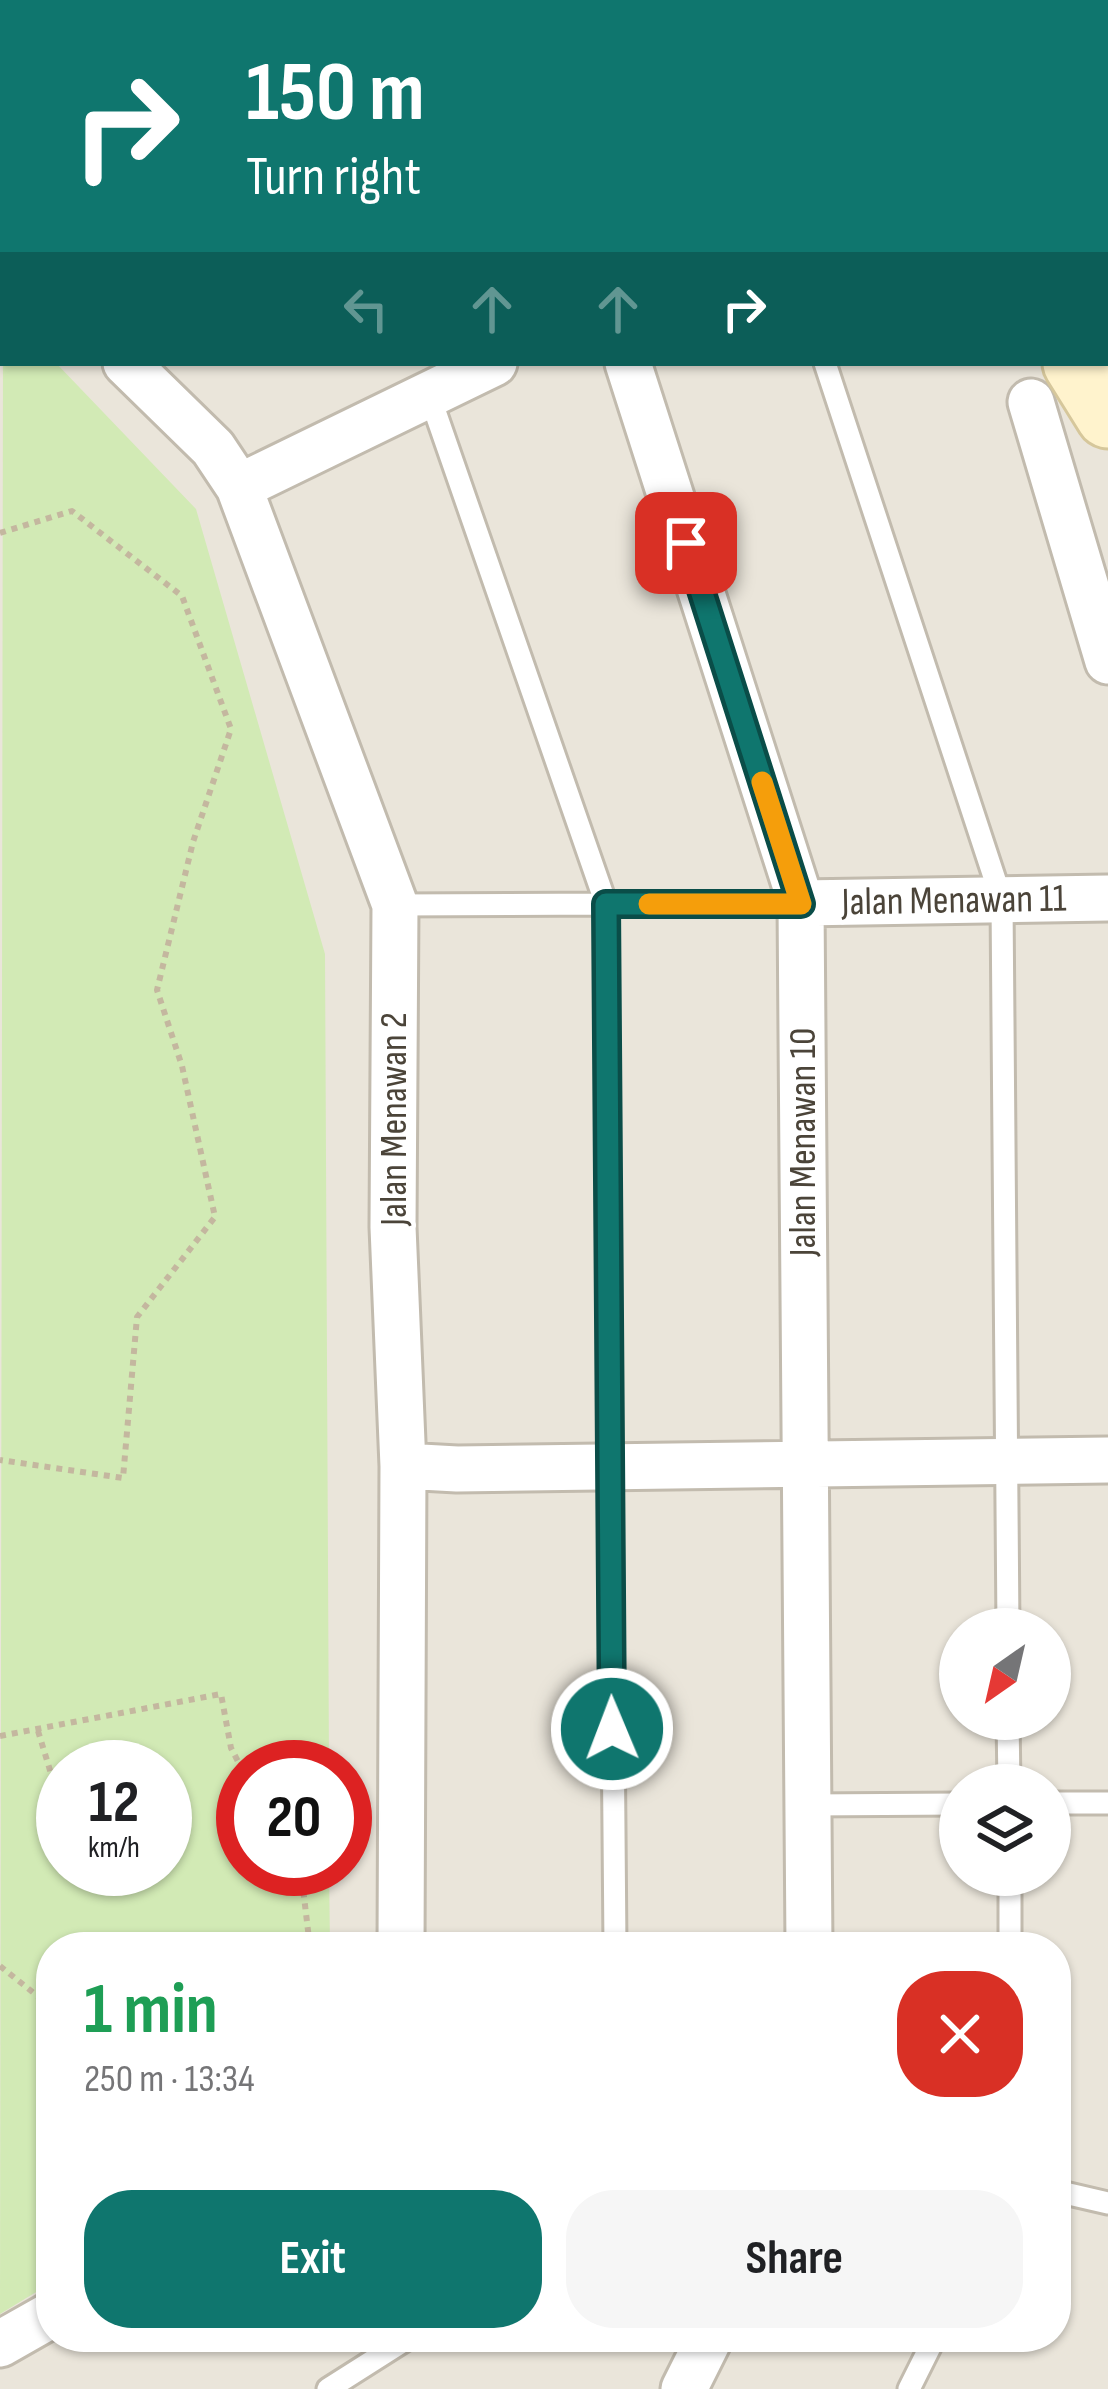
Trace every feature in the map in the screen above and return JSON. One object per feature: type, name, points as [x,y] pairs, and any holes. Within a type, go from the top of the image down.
[{"type":"street","name":"Jalan Menawan 2","points":[[129,366],[213,448],[238,487],[395,905],[393,1227],[403,1466],[401,1932]]},
{"type":"street","points":[[238,487],[488,366]]},
{"type":"street","name":"Jalan Menawan 10","points":[[629,366],[801,904],[809,1932]]},
{"type":"street","points":[[1053,383],[1108,416]]},
{"type":"street","points":[[1053,383],[1108,661]]},
{"type":"street","name":"Jalan Menawan 11","points":[[801,904],[1108,898]]},
{"type":"street","points":[[403,1466],[1108,1460]]},
{"type":"street","points":[[0,2344],[36,2323]]},
{"type":"street","points":[[684,2389],[702,2352]]},
{"type":"lane","points":[[826,366],[1002,901],[1008,1608]]},
{"type":"lane","points":[[429,394],[606,904],[615,1932]]},
{"type":"lane","points":[[395,905],[801,904]]},
{"type":"lane","points":[[1071,1804],[1108,1803]]},
{"type":"lane","points":[[808,1805],[939,1804]]},
{"type":"lane","points":[[1010,1896],[1010,1932]]},
{"type":"lane","points":[[1071,2194],[1108,2203]]},
{"type":"lane","points":[[328,2389],[386,2352]]},
{"type":"lane","points":[[908,2389],[926,2352]]},
{"type":"path","points":[[0,532],[72,511],[182,596],[231,729],[194,842],[158,990],[182,1066],[215,1217],[137,1317],[123,1478],[0,1460]]},
{"type":"path","points":[[0,1736],[221,1694],[230,1740]]},
{"type":"path","points":[[38,1731],[41,1740]]},
{"type":"path","points":[[304,1896],[308,1932]]},
{"type":"path","points":[[0,1966],[36,1995]]},
{"type":"shaded area","points":[[0,366],[1108,366],[1108,2389],[0,2389]]},
{"type":"green space","points":[[3,366],[59,366],[196,509],[325,954],[329,1740],[216,1740],[216,1896],[329,1896],[330,1932],[36,1932],[36,2292],[0,2314]]},
{"type":"slow traffic","points":[[649,904],[801,904],[762,782]]},
{"type":"route","points":[[612,1729],[606,904],[801,904],[686,543]]}]
